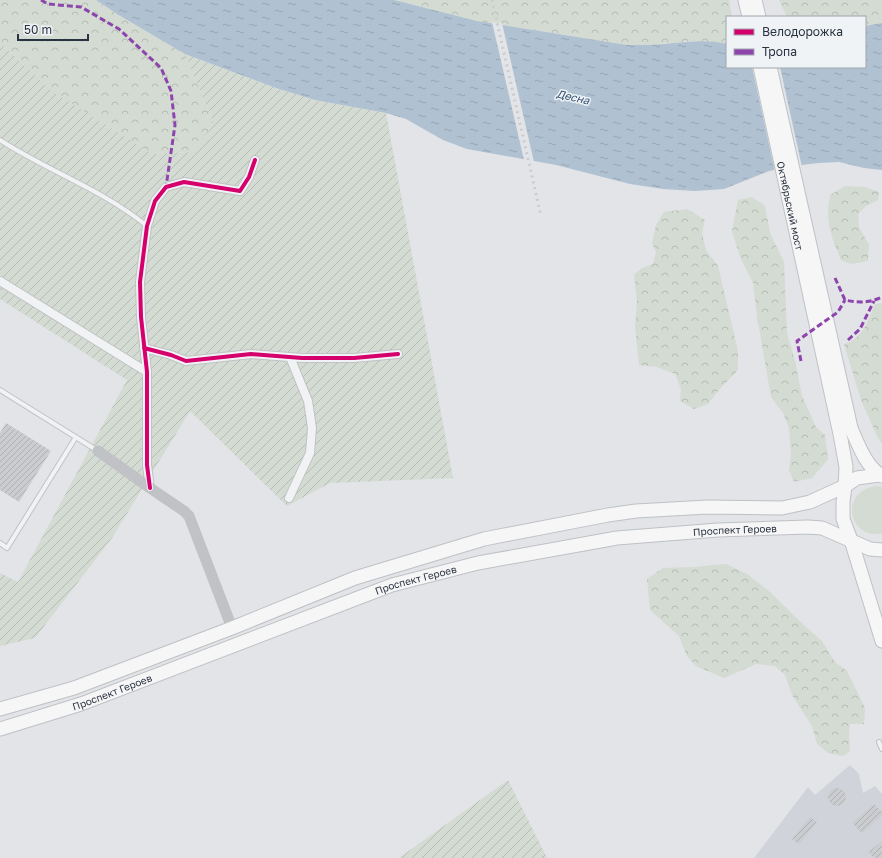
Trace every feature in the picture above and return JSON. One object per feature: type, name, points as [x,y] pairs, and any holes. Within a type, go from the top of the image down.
[{"type":"main road","points":[[745,0],[749,16]]},
{"type":"main road","points":[[755,0],[759,16]]},
{"type":"main road","name":"Октябрьский мост","points":[[760,68],[827,344]]},
{"type":"main road","name":"Октябрьский мост","points":[[770,68],[827,344]]},
{"type":"main road","points":[[827,344],[851,428],[868,462],[881,475]]},
{"type":"main road","points":[[827,344],[846,467],[843,519],[851,540],[882,641]]},
{"type":"main road","name":"Проспект Героев","points":[[0,709],[74,688],[232,628],[355,578],[484,539],[636,511],[708,507],[782,508],[810,502],[845,486],[857,478],[881,475]]},
{"type":"main road","name":"Проспект Героев","points":[[0,729],[81,704],[392,586],[478,563],[617,538],[718,530],[808,527],[822,528],[870,549],[882,550]]},
{"type":"street","points":[[150,488],[147,465],[147,372],[140,317],[140,282],[147,226],[155,201],[166,187],[184,182],[240,191],[249,177],[254,160]]},
{"type":"street","points":[[0,281],[147,372]]},
{"type":"street","points":[[144,348],[171,354],[186,360],[251,354],[290,357],[354,358],[398,354]]},
{"type":"street","points":[[289,498],[310,453],[312,428],[308,401],[290,357]]},
{"type":"street","points":[[98,451],[189,516],[232,628]]},
{"type":"lane","points":[[0,140],[20,153],[103,196],[131,213],[147,226]]},
{"type":"lane","points":[[0,390],[98,451]]},
{"type":"lane","points":[[0,543],[7,548],[76,437]]},
{"type":"lane","points":[[879,742],[882,749]]},
{"type":"shaded area","points":[[850,765],[859,774],[863,793],[875,786],[882,794],[882,858],[754,858],[808,787],[815,795]]},
{"type":"green space","points":[[0,0],[96,0],[185,54],[214,125],[190,152],[151,154],[52,91],[0,43]]},
{"type":"green space","points":[[394,0],[729,0],[732,16],[726,16],[726,44],[693,41],[627,45],[477,21]]},
{"type":"green space","points":[[779,0],[882,0],[882,23],[866,26],[866,16],[787,16]]},
{"type":"green space","points":[[0,43],[52,91],[152,154],[190,152],[214,125],[185,54],[276,88],[315,100],[386,113],[453,478],[330,483],[287,506],[190,411],[112,538],[35,638],[0,646],[0,573],[18,582],[127,380],[0,299]]},
{"type":"green space","points":[[845,186],[865,187],[879,192],[878,200],[866,206],[858,214],[859,227],[869,245],[868,261],[851,264],[841,260],[834,243],[828,213],[830,195]]},
{"type":"green space","points":[[752,197],[765,206],[770,233],[784,262],[787,333],[795,361],[802,396],[816,427],[825,435],[828,459],[812,478],[794,482],[789,470],[791,455],[789,428],[783,413],[771,397],[753,283],[740,257],[732,231],[738,200]]},
{"type":"green space","points":[[687,209],[705,220],[702,233],[706,250],[718,266],[738,351],[738,370],[708,404],[694,409],[680,401],[681,389],[675,374],[657,367],[639,365],[635,326],[637,301],[634,275],[642,268],[653,264],[656,252],[652,243],[656,225],[664,212]]},
{"type":"green space","points":[[882,303],[882,444],[861,400],[844,344],[850,342],[860,334],[875,304]]},
{"type":"green space","points":[[875,486],[882,487],[882,533],[871,534],[862,530],[856,524],[852,506],[856,498],[863,491]]},
{"type":"green space","points":[[726,564],[747,574],[770,592],[822,641],[835,662],[847,671],[865,708],[864,724],[850,724],[850,751],[843,756],[828,753],[817,744],[812,726],[792,695],[785,675],[775,666],[756,664],[724,678],[696,666],[687,656],[679,636],[650,610],[647,579],[663,568]]},
{"type":"green space","points":[[508,780],[547,858],[399,858]]},
{"type":"water","name":"Десна","points":[[96,0],[394,0],[477,21],[627,45],[655,45],[704,41],[719,42],[726,44],[726,68],[866,68],[866,26],[882,23],[882,170],[864,168],[839,162],[818,163],[769,171],[724,189],[695,191],[663,189],[630,184],[556,165],[467,149],[443,140],[406,119],[386,113],[315,100],[276,88],[185,54]]},
{"type":"pier","points":[[492,22],[502,23],[534,162],[524,160]]},
{"type":"pier","points":[[752,68],[780,68],[802,167],[775,172]]},
{"type":"building","points":[[6,423],[51,451],[19,502],[0,490],[0,433]]},
{"type":"building","points":[[837,788],[843,791],[846,797],[843,803],[837,806],[831,803],[828,797],[831,791]]},
{"type":"building","points":[[874,804],[882,812],[882,815],[862,833],[852,823]]},
{"type":"building","points":[[810,817],[817,822],[799,844],[792,839]]},
{"type":"building","points":[[882,841],[882,858],[874,858],[869,852]]},
{"type":"railway","points":[[492,0],[541,216]]},
{"type":"marked path","points":[[41,0],[48,4],[81,7],[119,29],[161,68],[171,91],[175,125],[166,187]]},
{"type":"marked path","points":[[835,278],[845,300],[864,302],[882,297]]},
{"type":"marked path","points":[[801,361],[797,341],[838,312],[845,300]]},
{"type":"marked path","points":[[848,340],[860,329],[874,301]]},
{"type":"cycle path","points":[[150,488],[147,465],[147,372],[141,317],[140,282],[147,226],[155,201],[166,187],[184,182],[240,191],[249,177],[255,160]]},
{"type":"cycle path","points":[[144,348],[171,355],[186,361],[251,354],[302,358],[354,358],[398,354]]}]
